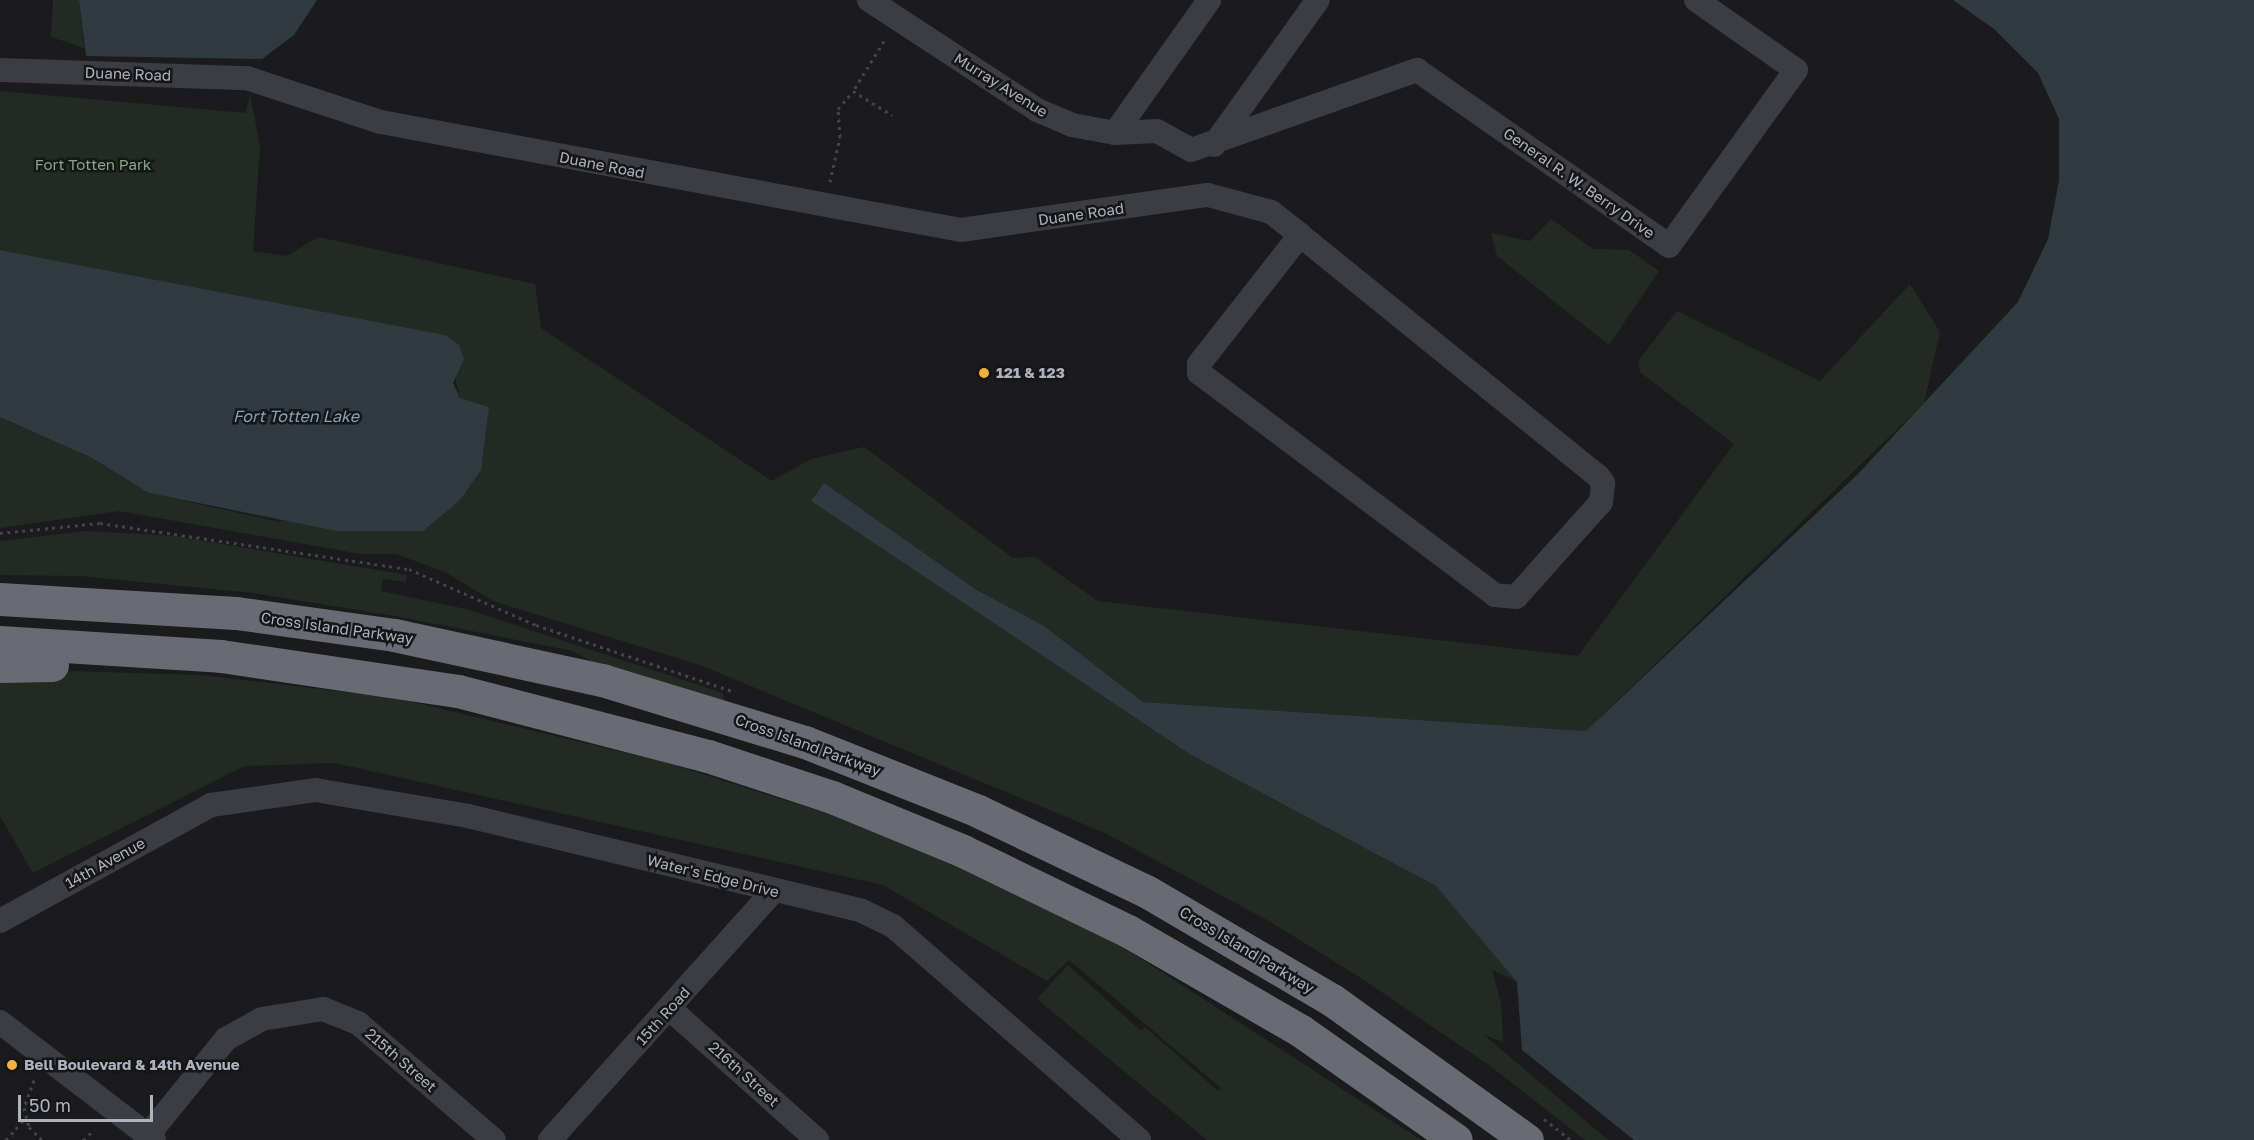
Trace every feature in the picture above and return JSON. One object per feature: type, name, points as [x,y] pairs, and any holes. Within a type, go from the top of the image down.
[{"type":"highway","points":[[0,586],[106,603]]},
{"type":"highway","name":"Cross Island Parkway","points":[[0,599],[106,603],[236,613],[472,649],[730,716],[855,760],[1026,832],[1216,930],[1412,1053],[1527,1140]]},
{"type":"highway","points":[[0,642],[221,656],[327,669],[535,708],[708,756],[832,797],[963,851],[1223,983],[1456,1140]]},
{"type":"highway","points":[[0,666],[327,669]]},
{"type":"street","name":"Murray Avenue","points":[[869,0],[1037,110],[1072,125],[1115,133],[1157,131],[1191,150],[1214,145]]},
{"type":"street","points":[[1115,133],[1209,0]]},
{"type":"street","points":[[1214,145],[1318,0]]},
{"type":"street","name":"General R. W. Berry Drive","points":[[1214,145],[1417,70],[1669,246],[1796,70],[1696,0]]},
{"type":"street","name":"Duane Road","points":[[0,70],[247,78],[394,125],[961,230],[1208,195],[1271,212],[1300,235]]},
{"type":"street","points":[[1300,235],[1603,483],[1601,502],[1516,597],[1496,596],[1199,373],[1199,364],[1300,235]]},
{"type":"street","name":"Water's Edge Drive","points":[[211,805],[315,790],[468,816],[860,910],[893,926],[1138,1140]]},
{"type":"street","name":"14th Avenue","points":[[0,921],[211,805]]},
{"type":"street","name":"15th Road","points":[[550,1140],[670,1009],[774,890]]},
{"type":"street","name":"215th Street","points":[[151,1137],[226,1039],[262,1019],[294,1010],[323,1009],[358,1023],[494,1140]]},
{"type":"street","name":"216th Street","points":[[670,1009],[817,1140]]},
{"type":"street","points":[[0,1022],[151,1137]]},
{"type":"path","points":[[830,182],[840,137],[838,110],[853,91],[884,41]]},
{"type":"path","points":[[853,91],[892,115]]},
{"type":"path","points":[[34,1080],[25,1098],[25,1118],[42,1140]]},
{"type":"path","points":[[6,1140],[25,1118]]},
{"type":"path","points":[[83,1140],[94,1130]]},
{"type":"green space","points":[[53,0],[79,0],[84,48],[51,37]]},
{"type":"green space","name":"Fort Totten Park","points":[[0,91],[246,113],[250,94],[260,146],[253,251],[287,256],[318,237],[535,284],[541,328],[772,481],[811,459],[864,447],[1013,558],[1035,557],[1098,601],[1578,656],[1734,444],[1640,372],[1638,361],[1677,311],[1820,381],[1910,284],[1940,332],[1924,403],[1586,731],[1143,702],[1044,626],[811,501],[1191,755],[1436,886],[1517,982],[1492,970],[1501,1003],[1503,1042],[1484,1035],[1608,1140],[1585,1140],[1493,1068],[1364,980],[1269,921],[1105,833],[700,665],[493,601],[445,572],[396,554],[361,554],[119,511],[0,528],[0,417],[92,458],[149,493],[279,522],[489,407],[460,398],[445,335],[0,250]]},
{"type":"green space","points":[[1551,219],[1593,249],[1629,250],[1659,271],[1609,345],[1497,256],[1491,233],[1530,241]]},
{"type":"green space","points":[[86,531],[174,536],[407,575],[406,582],[383,579],[381,591],[466,609],[723,693],[724,702],[605,669],[573,651],[395,616],[253,593],[80,576],[0,575],[0,541]]},
{"type":"green space","points":[[35,670],[201,675],[396,698],[664,762],[829,814],[991,879],[1126,949],[1421,1140],[1207,1140],[1037,999],[1068,965],[1141,1031],[1145,1027],[1218,1091],[1221,1088],[1069,960],[1047,981],[883,885],[335,763],[244,766],[33,873],[0,816],[0,674]]},
{"type":"water","points":[[79,0],[317,0],[294,35],[262,59],[86,56]]},
{"type":"water","points":[[1953,0],[2254,0],[2254,1140],[1634,1140],[1522,1050],[1517,982],[1436,886],[1191,755],[811,501],[824,483],[975,589],[1044,626],[1143,702],[1586,731],[1858,474],[2018,302],[2048,239],[2059,180],[2059,119],[2038,73],[1994,29]]},
{"type":"water","name":"Fort Totten Lake","points":[[0,250],[445,335],[459,345],[464,359],[453,383],[460,398],[489,407],[481,470],[460,500],[423,531],[337,531],[149,493],[92,458],[0,417]]},
{"type":"place","name":"121 & 123","points":[[984,373]]},
{"type":"place","name":"Bell Boulevard & 14th Avenue","points":[[12,1065]]}]
